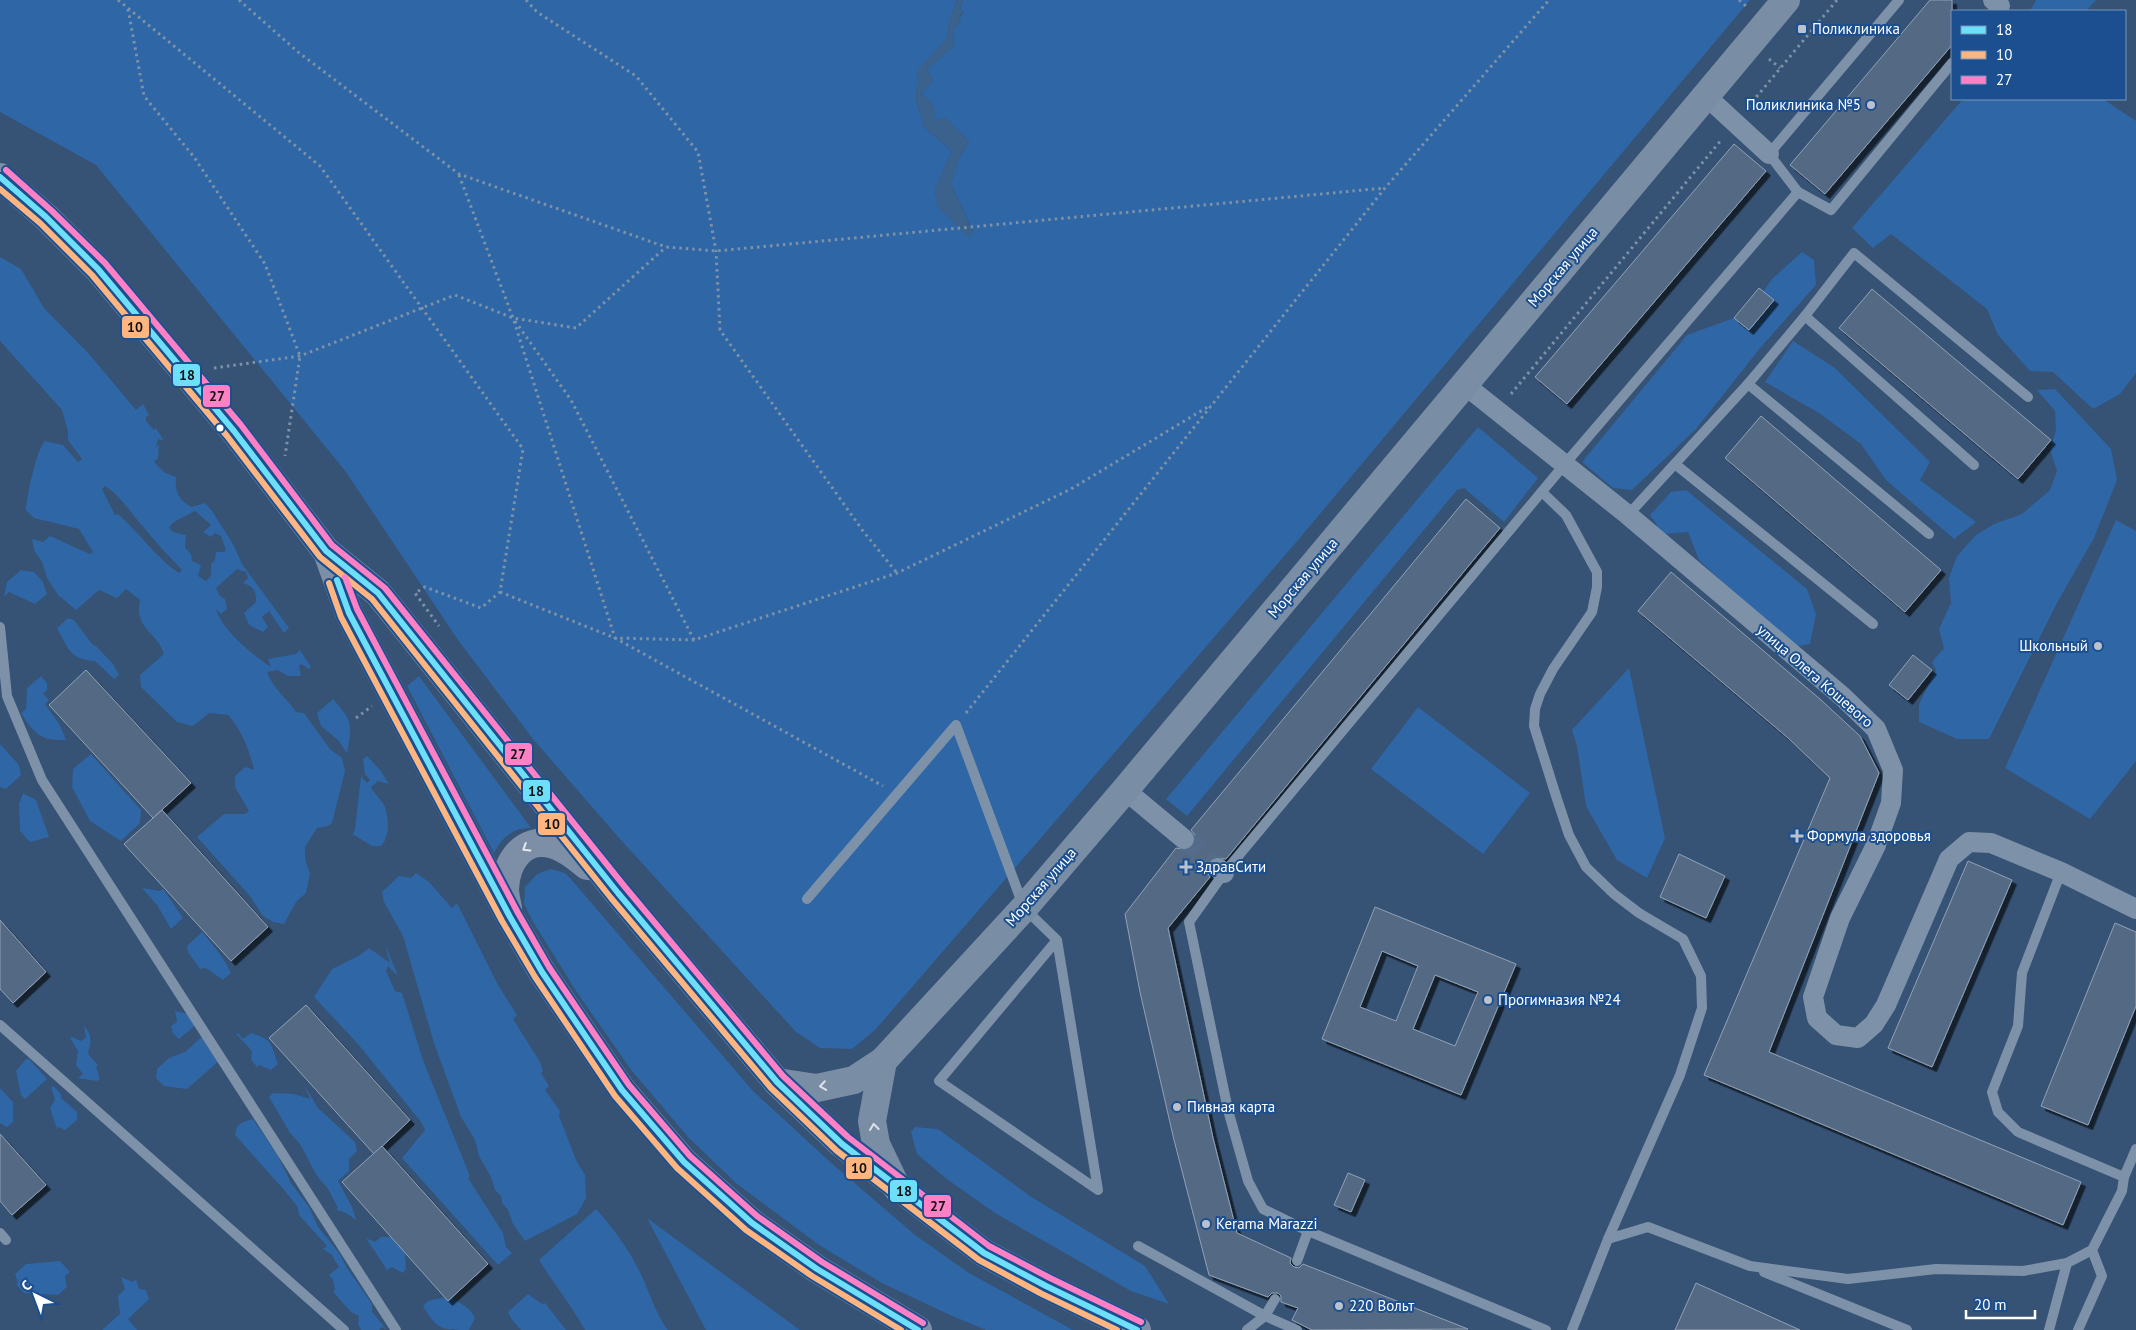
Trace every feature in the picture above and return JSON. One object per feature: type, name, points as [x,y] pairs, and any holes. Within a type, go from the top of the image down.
[{"type":"main road","points":[[0,177],[46,217],[98,269],[234,432],[326,551],[378,593],[618,893],[777,1082],[842,1144],[984,1253],[1137,1330]]},
{"type":"main road","points":[[326,551],[349,613],[510,917],[542,972],[622,1090],[684,1162],[752,1223],[817,1269],[918,1330]]},
{"type":"main road","points":[[510,917],[505,890],[507,874],[513,858],[521,850],[534,843],[554,844],[571,853],[618,893]]},
{"type":"street","name":"Морская улица","points":[[777,1082],[817,1088],[854,1080],[883,1061],[1024,908],[1126,790],[1786,0]]},
{"type":"street","points":[[1706,96],[1769,154]]},
{"type":"street","name":"улица Олега Кошевого","points":[[1465,385],[1628,515],[1843,697],[1876,729],[1893,770],[1891,803],[1876,845],[1840,918],[1813,997],[1818,1018],[1836,1034],[1858,1038],[1874,1024],[1886,1005],[1949,859],[1969,842],[1992,843],[2061,872],[2136,909]]},
{"type":"street","points":[[1126,790],[1184,839]]},
{"type":"street","points":[[883,1061],[872,1121],[876,1144],[897,1188]]},
{"type":"lane","points":[[1899,0],[1769,154],[1798,192],[1831,210],[1951,64]]},
{"type":"lane","points":[[1546,1330],[1308,1231],[1264,1209],[1248,1181],[1228,1110],[1189,922],[1221,871],[1564,465],[1798,192]]},
{"type":"lane","points":[[1628,515],[1748,384],[1805,316],[1854,253],[2028,397]]},
{"type":"lane","points":[[1805,316],[1974,465]]},
{"type":"lane","points":[[1748,384],[1929,534]]},
{"type":"lane","points":[[1675,464],[1873,624]]},
{"type":"lane","points":[[1542,492],[1566,515],[1597,572],[1597,587],[1592,612],[1553,669],[1540,694],[1535,709],[1534,726],[1557,799],[1569,835],[1586,867],[1614,894],[1639,913],[1683,939],[1701,976],[1702,1008],[1680,1075],[1608,1239],[1572,1330]]},
{"type":"lane","points":[[0,626],[7,696],[42,780],[396,1330]]},
{"type":"lane","points":[[807,899],[956,725],[1024,908],[1057,940],[1098,1190],[939,1081],[1057,940]]},
{"type":"lane","points":[[2061,872],[2022,973],[2018,1026],[1992,1092],[1998,1112],[2018,1132],[2124,1177]]},
{"type":"lane","points":[[0,1025],[344,1330]]},
{"type":"lane","points":[[1750,1266],[1848,1279],[1936,1270],[2023,1271],[2067,1263],[2092,1250],[2122,1191],[2124,1177],[2136,1150]]},
{"type":"lane","points":[[1608,1239],[1648,1227],[1907,1330]]},
{"type":"lane","points":[[1297,1261],[1308,1231]]},
{"type":"lane","points":[[1138,1246],[1266,1316],[1297,1330]]},
{"type":"lane","points":[[2078,1330],[2102,1276],[2092,1250]]},
{"type":"lane","points":[[2049,1330],[2067,1263]]},
{"type":"lane","points":[[1247,1330],[1266,1316],[1275,1299]]},
{"type":"path","points":[[118,0],[320,166],[523,450],[500,592],[481,608],[425,587]]},
{"type":"path","points":[[239,0],[298,52],[459,174],[666,247],[716,252],[1385,188]]},
{"type":"path","points":[[526,0],[537,12],[636,76],[698,152],[716,252],[720,330],[864,532],[896,573]]},
{"type":"path","points":[[956,725],[1385,188],[1549,0]]},
{"type":"path","points":[[1497,411],[1837,0]]},
{"type":"path","points":[[128,9],[144,96],[194,157],[265,264],[300,356],[284,462]]},
{"type":"path","points":[[459,174],[513,318],[615,638]]},
{"type":"path","points":[[214,368],[300,356],[455,295],[513,318],[576,328],[666,247]]},
{"type":"path","points":[[513,318],[571,400],[694,640]]},
{"type":"path","points":[[615,638],[694,640],[896,573],[1071,490],[1211,405]]},
{"type":"path","points":[[500,592],[615,638],[897,794]]},
{"type":"shaded area","points":[[0,0],[957,0],[949,22],[948,37],[918,71],[916,100],[925,128],[952,151],[935,190],[938,207],[969,237],[973,231],[951,184],[957,162],[969,141],[945,118],[933,120],[933,105],[921,94],[933,80],[927,69],[954,46],[953,30],[961,21],[959,17],[964,12],[960,8],[963,0],[1750,0],[1299,539],[875,1030],[852,1049],[820,1048],[796,1032],[620,839],[533,739],[458,640],[346,472],[96,165],[0,112]]},
{"type":"shaded area","points":[[957,0],[963,0],[960,8],[964,11],[959,16],[961,21],[953,30],[954,46],[927,69],[933,80],[921,94],[933,105],[935,111],[934,120],[945,118],[969,141],[957,162],[951,184],[973,232],[969,238],[938,207],[935,190],[952,151],[925,128],[916,100],[918,70],[948,37],[949,22]]},
{"type":"shaded area","points":[[2036,0],[2096,0],[2087,10],[2031,10]]},
{"type":"shaded area","points":[[1962,100],[2104,100],[2136,121],[2136,373],[2120,394],[2093,409],[2053,372],[2030,371],[1998,335],[1987,309],[1891,234],[1873,248],[1852,228]]},
{"type":"shaded area","points":[[1802,252],[1814,260],[1816,285],[1761,347],[1696,429],[1632,490],[1613,488],[1582,462],[1687,335],[1734,318],[1749,330],[1773,300],[1763,292],[1772,279]]},
{"type":"shaded area","points":[[0,257],[21,269],[44,308],[89,354],[136,410],[143,404],[149,415],[146,417],[146,421],[154,430],[156,428],[164,441],[158,439],[156,447],[159,445],[158,458],[154,462],[164,472],[176,477],[177,491],[183,501],[191,507],[205,503],[212,511],[233,544],[242,564],[289,628],[284,633],[269,611],[262,617],[268,627],[263,632],[249,625],[244,613],[256,602],[256,595],[250,586],[243,583],[248,578],[246,572],[237,569],[216,588],[220,596],[225,599],[227,609],[221,614],[216,609],[224,625],[247,649],[271,667],[268,659],[296,654],[300,650],[311,667],[309,669],[301,664],[299,666],[301,676],[288,676],[278,670],[267,672],[276,688],[296,712],[304,713],[330,749],[342,758],[345,771],[332,823],[328,826],[317,828],[305,847],[305,859],[310,874],[306,893],[296,902],[284,924],[273,922],[263,916],[250,896],[197,837],[224,814],[245,814],[249,811],[235,787],[235,776],[245,767],[254,770],[250,755],[237,727],[228,715],[209,713],[193,726],[177,722],[141,687],[140,675],[164,654],[161,646],[147,630],[140,618],[140,600],[126,589],[117,598],[99,590],[76,610],[58,595],[47,578],[42,562],[34,550],[32,539],[43,542],[50,536],[90,554],[93,552],[79,529],[34,518],[26,510],[35,463],[45,441],[63,445],[78,462],[82,459],[68,440],[68,432],[62,410],[0,341]],"holes":[[[105,486],[121,500],[182,570],[179,573],[163,560],[118,514],[115,515],[102,489]],[[195,511],[211,525],[203,532],[211,537],[215,533],[221,536],[226,550],[224,552],[216,552],[215,560],[211,564],[211,576],[206,581],[198,576],[201,565],[192,561],[191,554],[185,548],[186,535],[173,532],[169,527],[174,522]]]},
{"type":"shaded area","points":[[1793,341],[1835,368],[1930,462],[1920,480],[1976,522],[1954,539],[1886,480],[1861,444],[1819,413],[1765,382]]},
{"type":"shaded area","points":[[2055,389],[2111,449],[2117,480],[2094,538],[2057,603],[1989,739],[1957,739],[1919,722],[1919,704],[1936,670],[1932,662],[1944,648],[1939,629],[1951,603],[1949,578],[1957,556],[1976,535],[1994,524],[2022,514],[2050,490],[2057,471],[2050,449],[2056,430],[2055,411],[2037,390]]},
{"type":"shaded area","points":[[1478,427],[1538,478],[1504,522],[1464,488],[1457,490],[1187,816],[1166,799]]},
{"type":"shaded area","points":[[1686,490],[1807,589],[1816,614],[1810,644],[1793,647],[1699,560],[1688,532],[1663,534],[1650,515],[1671,492]]},
{"type":"shaded area","name":"Школьный","points":[[2116,520],[2136,531],[2136,761],[2090,819],[2005,768]]},
{"type":"shaded area","points":[[21,570],[33,571],[43,582],[47,594],[35,604],[9,592],[4,597],[7,582]]},
{"type":"shaded area","points":[[68,618],[74,620],[92,644],[113,664],[119,675],[114,679],[95,661],[80,658],[71,652],[57,628]]},
{"type":"shaded area","points":[[1629,668],[1665,838],[1647,878],[1617,860],[1586,806],[1577,746],[1572,730]]},
{"type":"shaded area","points":[[41,676],[47,683],[47,690],[43,694],[49,700],[45,704],[60,725],[66,740],[50,739],[39,735],[21,713],[26,709],[27,688]]},
{"type":"shaded area","points":[[419,676],[531,828],[524,828],[509,834],[494,853],[407,686]]},
{"type":"shaded area","points":[[333,699],[350,724],[347,754],[339,741],[321,726],[317,713]]},
{"type":"shaded area","points":[[1418,707],[1530,793],[1483,854],[1371,769]]},
{"type":"shaded area","points":[[0,744],[19,765],[21,775],[6,789],[0,787]]},
{"type":"shaded area","points":[[91,754],[141,810],[140,823],[121,841],[90,821],[72,787],[73,769]]},
{"type":"shaded area","points":[[367,756],[381,771],[389,784],[378,781],[371,787],[384,804],[387,816],[386,838],[381,846],[372,846],[354,835],[352,836],[355,829],[361,776],[367,783],[370,780],[365,774],[363,759]]},
{"type":"shaded area","points":[[23,793],[36,800],[49,837],[30,842],[20,831],[19,804]]},
{"type":"shaded area","points":[[551,869],[565,873],[570,878],[753,1091],[829,1161],[915,1235],[969,1273],[1073,1330],[986,1330],[950,1315],[882,1283],[819,1245],[737,1184],[689,1138],[632,1071],[578,994],[532,920],[524,904],[525,887],[537,874]]},
{"type":"shaded area","points":[[416,873],[429,882],[452,908],[457,903],[498,985],[517,1015],[513,1019],[540,1062],[543,1071],[541,1073],[549,1086],[545,1090],[560,1111],[559,1116],[576,1160],[585,1175],[586,1198],[577,1214],[525,1241],[513,1224],[508,1210],[502,1203],[501,1196],[495,1190],[491,1177],[479,1156],[475,1140],[461,1117],[434,1043],[403,936],[384,902],[382,892],[399,876],[411,878]]},
{"type":"shaded area","points":[[142,888],[160,891],[163,889],[183,918],[171,929],[157,905]]},
{"type":"shaded area","points":[[202,932],[222,956],[231,973],[223,980],[206,968],[200,969],[188,952],[187,946]]},
{"type":"shaded area","points":[[384,942],[398,976],[388,966],[386,971],[395,991],[402,993],[424,1063],[470,1176],[468,1178],[503,1233],[506,1247],[512,1253],[498,1265],[402,1158],[425,1130],[421,1122],[358,1044],[314,997],[332,969],[360,955],[369,948],[390,963]]},
{"type":"shaded area","points":[[175,1011],[193,1015],[197,1024],[179,1039],[173,1033],[171,1026],[177,1022]]},
{"type":"shaded area","points":[[84,1026],[89,1033],[90,1039],[88,1054],[98,1065],[96,1067],[100,1079],[97,1081],[78,1078],[83,1074],[76,1065],[78,1051],[70,1038],[81,1041],[86,1037]]},
{"type":"shaded area","points":[[206,1033],[220,1060],[187,1089],[164,1086],[156,1078],[157,1069],[169,1058],[185,1052]]},
{"type":"shaded area","points":[[238,1033],[243,1039],[251,1033],[267,1040],[272,1046],[278,1064],[271,1070],[259,1065],[257,1067],[251,1060],[252,1051],[236,1034]]},
{"type":"shaded area","points":[[26,1059],[29,1059],[47,1079],[25,1099],[21,1095],[16,1071]]},
{"type":"shaded area","points":[[304,1085],[318,1108],[355,1142],[357,1151],[349,1159],[349,1171],[338,1181],[352,1207],[356,1220],[346,1213],[336,1210],[338,1208],[328,1189],[317,1176],[300,1144],[290,1133],[269,1097],[273,1093],[294,1094],[310,1099]]},
{"type":"shaded area","points":[[53,1086],[61,1094],[61,1098],[77,1112],[77,1120],[65,1130],[59,1127],[57,1129],[50,1108],[55,1100],[51,1087]]},
{"type":"shaded area","points":[[0,1088],[13,1102],[13,1122],[7,1127],[0,1123]]},
{"type":"shaded area","points":[[253,1119],[278,1156],[291,1183],[309,1207],[318,1227],[340,1254],[347,1268],[372,1304],[372,1312],[387,1330],[382,1327],[379,1330],[361,1330],[358,1324],[359,1316],[351,1312],[333,1292],[335,1290],[333,1280],[329,1275],[339,1267],[331,1254],[323,1249],[327,1246],[299,1215],[297,1206],[284,1190],[235,1135],[237,1128],[241,1124]]},
{"type":"shaded area","points":[[915,1127],[938,1129],[1030,1196],[1145,1266],[1169,1304],[1131,1291],[995,1213],[948,1180],[917,1154],[911,1132]]},
{"type":"shaded area","points":[[596,1209],[629,1252],[640,1271],[658,1314],[668,1330],[585,1330],[539,1260]]},
{"type":"shaded area","points":[[647,1218],[800,1330],[706,1330]]},
{"type":"shaded area","points":[[394,1233],[418,1259],[405,1255],[406,1269],[403,1273],[392,1267],[387,1270],[366,1238],[375,1242],[381,1237],[389,1237]]},
{"type":"shaded area","points":[[60,1261],[70,1272],[65,1276],[67,1287],[58,1295],[24,1293],[16,1284],[18,1283],[15,1274],[26,1264]]},
{"type":"shaded area","points":[[121,1277],[133,1282],[136,1279],[139,1289],[146,1290],[149,1299],[128,1319],[137,1330],[102,1330],[120,1314],[118,1296],[125,1289]]},
{"type":"shaded area","points":[[528,1294],[542,1304],[545,1303],[566,1330],[521,1330],[508,1312]]},
{"type":"shaded area","points":[[451,1296],[467,1308],[475,1318],[469,1330],[452,1330],[441,1327],[432,1320],[423,1306],[428,1301]]},
{"type":"building","name":"Поликлиника №5","points":[[1930,0],[1952,0],[1951,46],[1825,194],[1790,165]]},
{"type":"building","points":[[1734,144],[1766,171],[1567,404],[1535,377]]},
{"type":"building","points":[[1759,288],[1774,300],[1749,330],[1734,318]]},
{"type":"building","points":[[1872,289],[2051,440],[2018,479],[1839,328]]},
{"type":"building","points":[[1761,416],[1941,570],[1905,612],[1725,458]]},
{"type":"building","points":[[1466,499],[1500,528],[1226,859],[1214,857],[1209,861],[1207,872],[1210,877],[1168,928],[1213,1138],[1237,1233],[1291,1258],[1290,1263],[1294,1267],[1299,1268],[1303,1264],[1468,1329],[1312,1330],[1292,1320],[1298,1308],[1281,1302],[1281,1296],[1278,1293],[1272,1293],[1268,1297],[1209,1275],[1174,1140],[1140,992],[1125,914],[1176,848],[1188,850],[1193,846],[1195,835],[1191,830]]},
{"type":"building","points":[[1671,572],[1820,699],[1860,736],[1879,773],[1769,1052],[2081,1182],[2063,1225],[1704,1075],[1830,778],[1787,737],[1638,611]]},
{"type":"building","points":[[1913,655],[1932,670],[1908,700],[1889,685]]},
{"type":"building","points":[[86,670],[191,783],[153,818],[49,705]]},
{"type":"building","points":[[162,810],[268,927],[231,961],[124,844]]},
{"type":"building","points":[[1679,854],[1725,876],[1706,918],[1660,897]]},
{"type":"building","points":[[1968,861],[2012,880],[1932,1067],[1888,1048]]},
{"type":"building","name":"Прогимназия №24","points":[[1375,907],[1516,964],[1461,1095],[1322,1039]],"holes":[[[1382,951],[1418,966],[1396,1021],[1360,1007]],[[1435,975],[1478,992],[1455,1046],[1413,1029]]]},
{"type":"building","points":[[0,920],[46,972],[13,1003],[0,989]]},
{"type":"building","points":[[2115,923],[2136,932],[2136,1006],[2088,1125],[2041,1106]]},
{"type":"building","points":[[306,1005],[410,1120],[374,1154],[269,1038]]},
{"type":"building","points":[[0,1134],[46,1185],[12,1215],[0,1201]]},
{"type":"building","points":[[382,1146],[488,1264],[448,1301],[342,1182]]},
{"type":"building","points":[[1348,1173],[1365,1180],[1351,1212],[1334,1205]]},
{"type":"building","points":[[1696,1283],[1800,1330],[1675,1330]]},
{"type":"tunnel","points":[[1184,839],[1218,868]]},
{"type":"transit line","name":"27","points":[[6,170],[52,211],[105,263],[241,425],[332,545],[385,588],[625,887],[783,1076],[848,1137],[989,1246],[1141,1322]]},
{"type":"transit line","name":"18","points":[[0,177],[46,217],[98,269],[234,431],[326,551],[378,593],[618,893],[777,1082],[842,1144],[984,1253],[1046,1286],[1137,1330]]},
{"type":"transit line","name":"10","points":[[0,189],[40,223],[92,275],[227,436],[320,557],[372,599],[611,898],[771,1088],[837,1151],[979,1260],[1042,1294],[1117,1330]]},
{"type":"transit line","name":"27","points":[[345,577],[357,609],[518,913],[549,967],[629,1085],[690,1156],[757,1216],[822,1262],[923,1323]]},
{"type":"transit line","name":"18","points":[[337,580],[349,613],[510,917],[542,972],[622,1090],[684,1162],[752,1223],[817,1269],[918,1330]]},
{"type":"transit line","name":"10","points":[[329,583],[341,617],[502,921],[535,977],[615,1096],[677,1168],[746,1230],[812,1276],[901,1330]]},
{"type":"place","name":"Поликлиника","points":[[1802,29]]},
{"type":"place","name":"Поликлиника №5","points":[[1871,105]]},
{"type":"place","name":"Школьный","points":[[2098,646]]},
{"type":"place","name":"Формула здоровья","points":[[1797,836]]},
{"type":"place","name":"ЗдравСити","points":[[1186,867]]},
{"type":"place","name":"Прогимназия №24","points":[[1488,1000]]},
{"type":"place","name":"Пивная карта","points":[[1177,1107]]},
{"type":"place","name":"Kerama Marazzi","points":[[1206,1224]]},
{"type":"place","name":"220 Вольт","points":[[1339,1306]]}]
